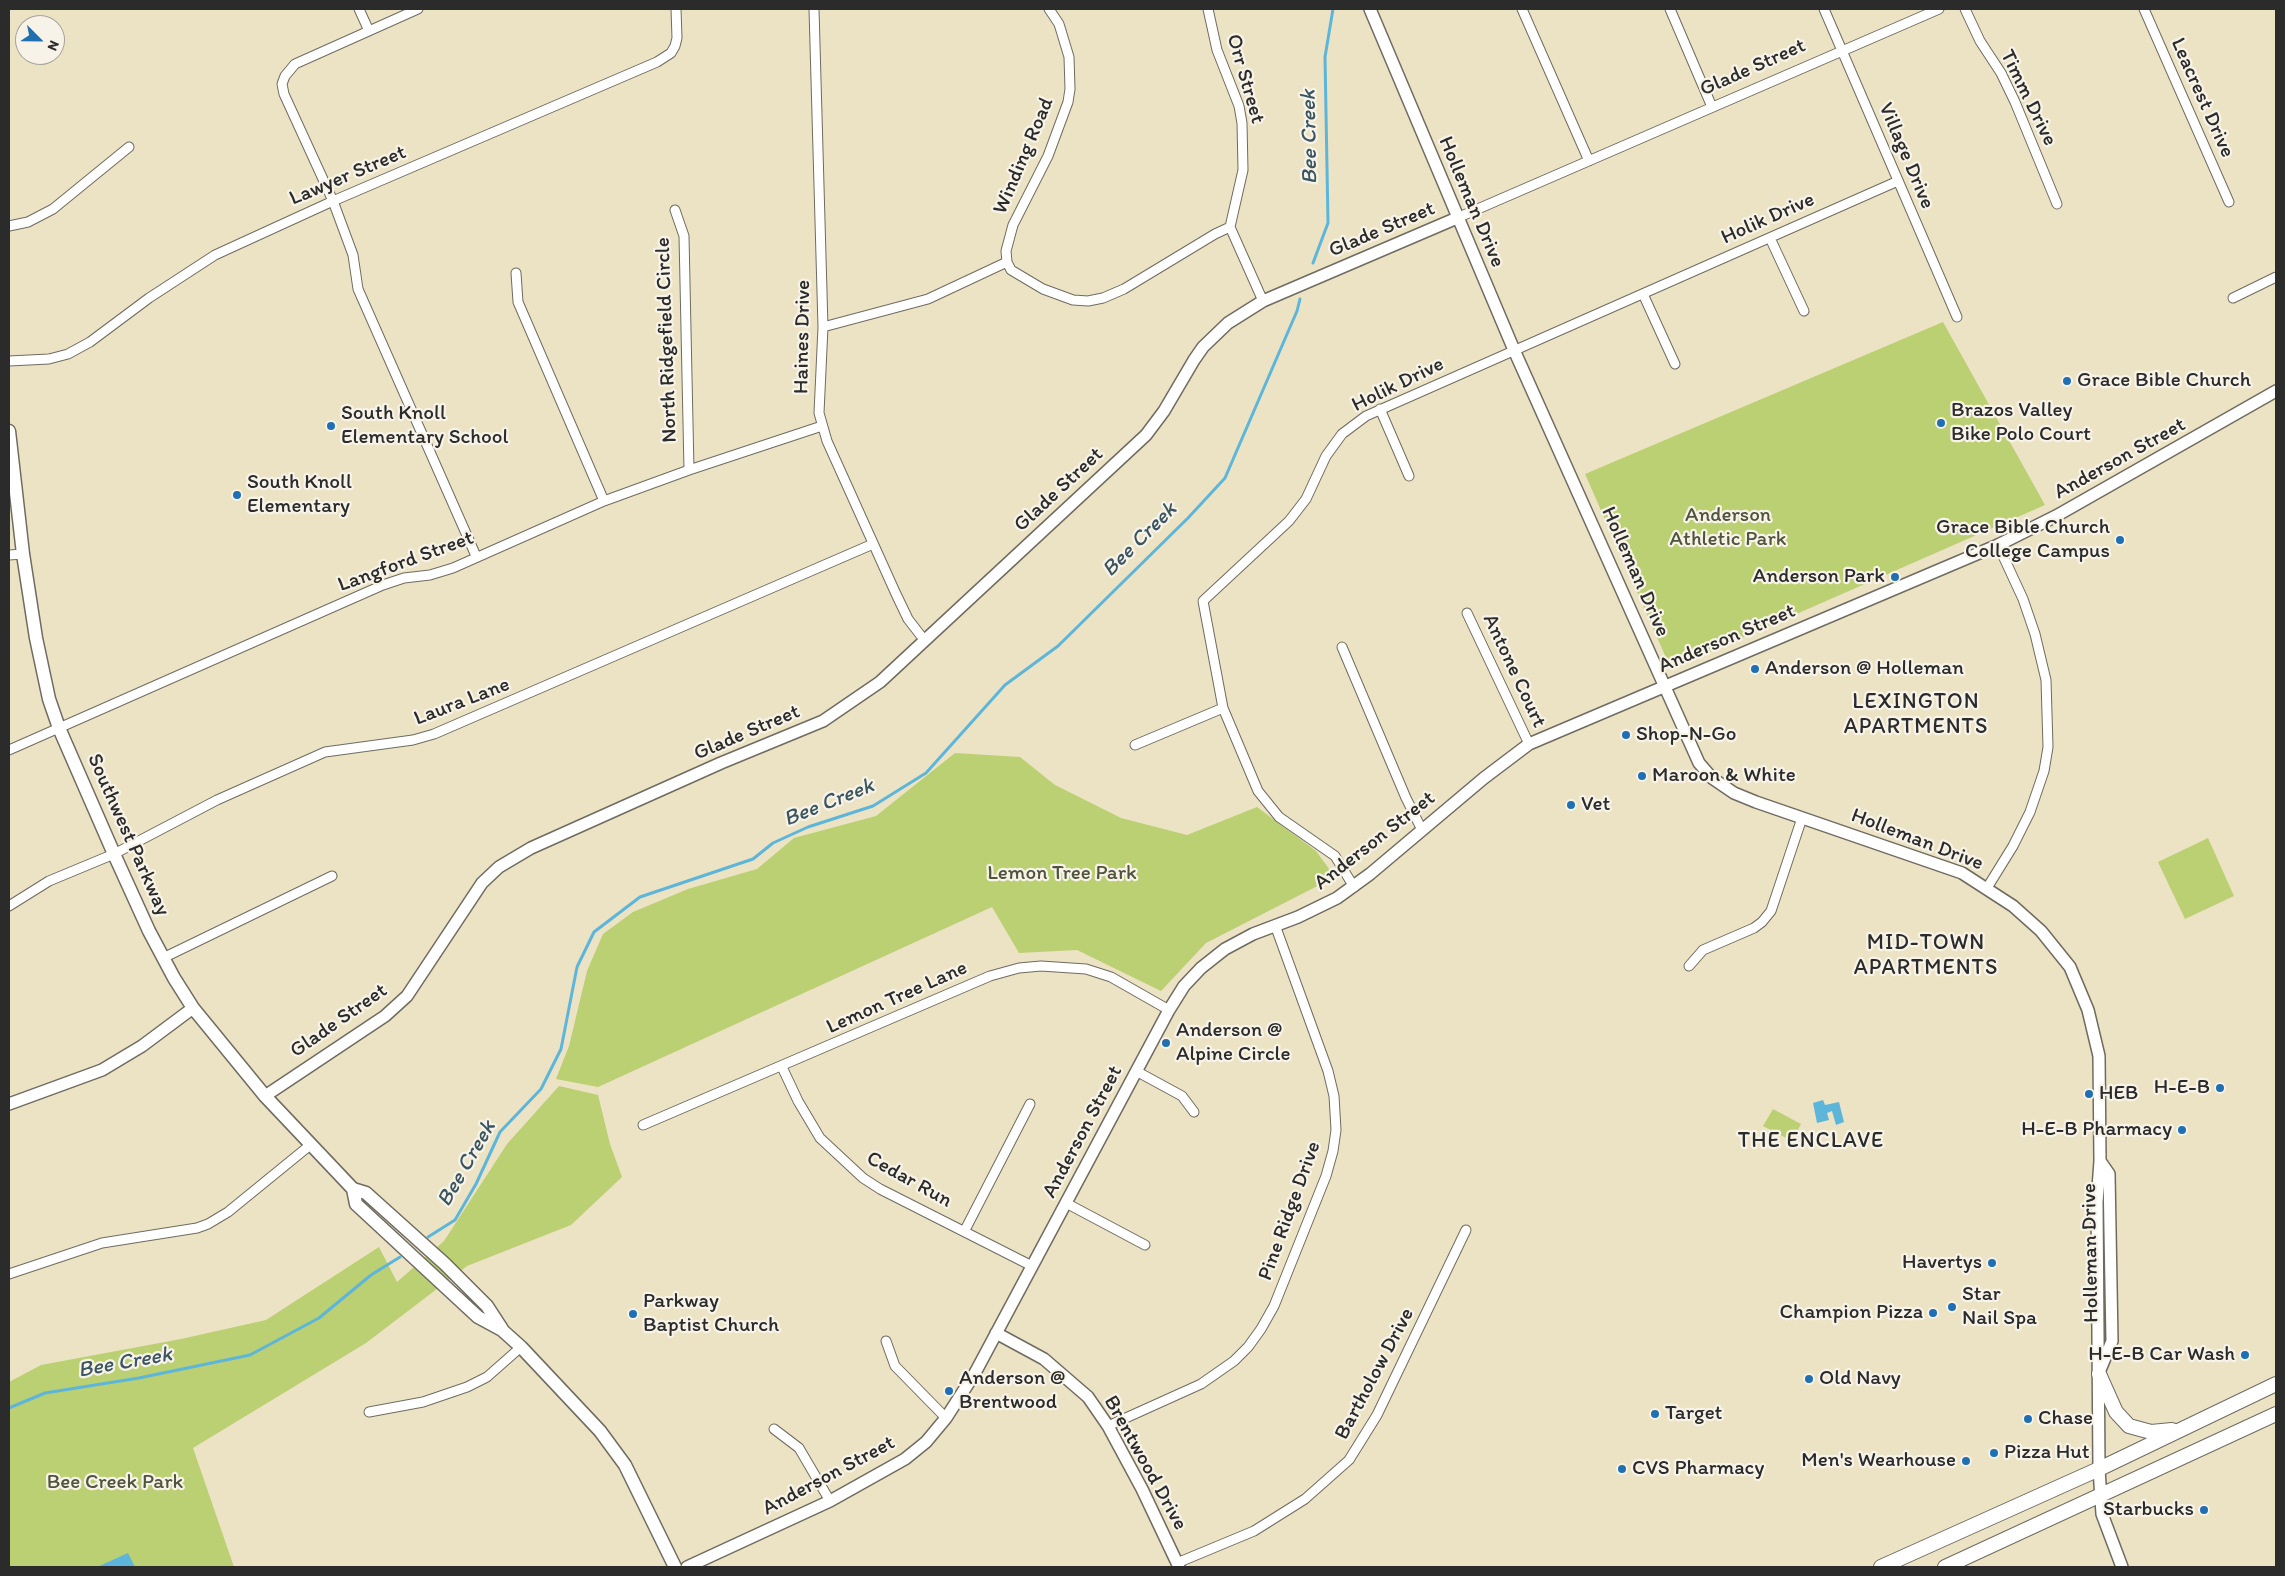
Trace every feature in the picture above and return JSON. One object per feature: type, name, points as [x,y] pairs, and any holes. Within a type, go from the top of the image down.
[{"type":"main road","name":"Southwest Parkway","points":[[9,431],[23,554],[42,671],[59,728],[114,854],[163,958],[193,1008],[265,1096],[352,1190],[356,1204],[478,1317],[502,1330],[521,1347],[600,1431],[625,1465],[675,1567]]},
{"type":"main road","points":[[2098,1374],[2116,1412],[2129,1426],[2151,1432],[2181,1430]]},
{"type":"main road","points":[[1881,1567],[2099,1469],[2276,1384]]},
{"type":"main road","points":[[1945,1567],[2276,1414]]},
{"type":"street","points":[[359,9],[369,31]]},
{"type":"street","points":[[418,9],[295,64],[285,76],[282,84],[284,94],[333,201],[353,255],[358,289],[476,556]]},
{"type":"street","name":"Lawyer Street","points":[[9,362],[50,359],[68,354],[90,342],[150,298],[215,255],[333,201],[658,62],[671,53],[675,46],[677,38],[676,9]]},
{"type":"street","name":"Haines Drive","points":[[814,9],[822,327],[819,414],[822,426],[873,544],[908,619],[925,641]]},
{"type":"street","name":"Winding Road","points":[[1007,262],[1006,251],[1013,225],[1038,178],[1068,102],[1070,57],[1058,24],[1049,9]]},
{"type":"street","name":"Orr Street","points":[[1208,9],[1217,50],[1239,106],[1242,123],[1243,170],[1230,228]]},
{"type":"street","name":"Holleman Drive","points":[[1370,9],[1514,350],[1666,685],[1699,763],[1712,778],[1734,793],[1962,873],[2013,906],[2041,931],[2070,967],[2088,1010],[2099,1056],[2100,1161],[2097,1202],[2097,1299],[2100,1495],[2102,1514],[2122,1567]]},
{"type":"street","points":[[1522,9],[1589,161]]},
{"type":"street","points":[[1670,9],[1712,107]]},
{"type":"street","name":"Village Drive","points":[[1824,9],[1957,317]]},
{"type":"street","name":"Glade Street","points":[[265,1096],[385,1016],[407,996],[482,884],[499,867],[531,848],[823,721],[880,682],[1146,435],[1164,411],[1194,360],[1216,333],[1247,310],[1263,301],[1939,9]]},
{"type":"street","name":"Timm Drive","points":[[1965,9],[1980,41],[2001,73],[2015,102],[2057,204]]},
{"type":"street","name":"Leacrest Drive","points":[[2144,9],[2229,202]]},
{"type":"street","points":[[9,226],[28,222],[53,208],[129,148]]},
{"type":"street","name":"Holik Drive","points":[[1354,886],[1335,856],[1279,817],[1265,802],[1252,778],[1223,708],[1203,601],[1298,510],[1306,500],[1326,456],[1342,434],[1380,409],[1898,182]]},
{"type":"street","name":"North Ridgefield Circle","points":[[675,210],[684,236],[689,470]]},
{"type":"street","points":[[822,327],[928,299],[1007,262],[1011,270],[1043,290],[1073,300],[1088,301],[1104,298],[1124,289],[1214,234],[1230,228],[1263,301]]},
{"type":"street","points":[[1770,238],[1804,311]]},
{"type":"street","points":[[516,273],[518,302],[604,501]]},
{"type":"street","points":[[2233,298],[2276,277]]},
{"type":"street","points":[[1643,294],[1675,364]]},
{"type":"street","name":"Anderson Street","points":[[687,1567],[830,1501],[905,1459],[926,1442],[946,1418],[975,1373],[1169,1010],[1184,986],[1219,954],[1253,934],[1320,907],[1354,886],[1489,774],[1529,744],[1639,699],[1666,685],[1998,545],[2056,516],[2276,391]]},
{"type":"street","points":[[1380,409],[1409,476]]},
{"type":"street","name":"Langford Street","points":[[9,750],[383,585],[404,578],[430,575],[453,568],[476,556],[604,501],[689,470],[822,426]]},
{"type":"street","name":"Laura Lane","points":[[9,906],[49,881],[114,854],[216,800],[325,752],[413,740],[434,734],[873,544]]},
{"type":"street","points":[[1987,888],[2013,846],[2030,812],[2044,771],[2048,747],[2046,680],[2036,634],[2023,599],[1998,545]]},
{"type":"street","points":[[9,554],[23,554]]},
{"type":"street","name":"Antone Court","points":[[1467,613],[1529,744]]},
{"type":"street","points":[[1342,647],[1406,798],[1422,830]]},
{"type":"street","points":[[1135,745],[1223,708]]},
{"type":"street","points":[[1688,966],[1703,950],[1754,928],[1772,911],[1802,818]]},
{"type":"street","points":[[163,958],[332,876]]},
{"type":"street","name":"Pine Ridge Drive","points":[[1108,1426],[1201,1384],[1234,1361],[1248,1347],[1274,1306],[1326,1176],[1333,1151],[1336,1130],[1337,1118],[1334,1096],[1328,1071],[1276,925]]},
{"type":"street","name":"Lemon Tree Lane","points":[[643,1125],[782,1067],[990,976],[1019,968],[1049,966],[1086,969],[1111,977],[1169,1010]]},
{"type":"street","points":[[9,1104],[102,1070],[142,1046],[193,1008]]},
{"type":"street","name":"Cedar Run","points":[[782,1067],[810,1123],[820,1138],[847,1165],[880,1188],[1032,1266]]},
{"type":"street","points":[[1136,1071],[1182,1096],[1194,1112]]},
{"type":"street","points":[[965,1230],[1030,1104]]},
{"type":"street","points":[[9,1274],[102,1244],[197,1228],[208,1224],[228,1212],[310,1146]]},
{"type":"street","name":"Holleman Drive","points":[[2098,1374],[2112,1341],[2110,1174],[2100,1161]]},
{"type":"street","points":[[2097,1202],[2104,1214],[2106,1234],[2110,1243],[2105,1265],[2105,1285],[2097,1299],[2106,1308],[2106,1334],[2112,1341]]},
{"type":"street","points":[[1066,1203],[1146,1245]]},
{"type":"street","name":"Bartholow Drive","points":[[1178,1565],[1254,1532],[1305,1499],[1349,1460],[1377,1415],[1466,1230]]},
{"type":"street","name":"Brentwood Drive","points":[[996,1333],[1032,1351],[1065,1374],[1088,1397],[1108,1426],[1142,1489],[1178,1565]]},
{"type":"street","points":[[886,1340],[895,1366],[946,1418]]},
{"type":"street","points":[[369,1412],[423,1402],[468,1387],[487,1377],[521,1347]]},
{"type":"street","points":[[774,1429],[799,1448],[830,1501]]},
{"type":"green space","name":"Anderson Athletic Park","points":[[1943,322],[2045,505],[1671,669],[1585,474]]},
{"type":"green space","name":"Lemon Tree Park","points":[[955,753],[1020,757],[1055,785],[1121,818],[1187,835],[1257,807],[1316,851],[1335,877],[1206,943],[1161,991],[1077,950],[1019,953],[992,907],[598,1087],[556,1079],[569,1046],[587,971],[603,934],[633,912],[688,889],[757,869],[794,838],[876,816]]},
{"type":"green space","points":[[2208,838],[2234,896],[2185,919],[2158,862]]},
{"type":"green space","name":"Bee Creek Park","points":[[559,1086],[598,1095],[610,1144],[622,1177],[571,1225],[467,1266],[366,1343],[193,1448],[234,1567],[9,1567],[9,1382],[41,1365],[181,1339],[266,1320],[379,1247],[397,1282],[444,1241],[507,1144]]},
{"type":"green space","points":[[1773,1109],[1801,1124],[1792,1141],[1763,1126]]},
{"type":"water","points":[[1823,1100],[1825,1105],[1839,1102],[1844,1122],[1836,1125],[1832,1111],[1827,1113],[1829,1120],[1817,1123],[1813,1103]]},
{"type":"water","points":[[128,1553],[135,1567],[97,1567]]},
{"type":"waterway","name":"Bee Creek","points":[[1313,263],[1328,223],[1325,57],[1333,9]]},
{"type":"waterway","name":"Bee Creek","points":[[428,1237],[455,1220],[476,1184],[500,1132],[541,1089],[561,1049],[577,967],[594,932],[640,897],[753,859],[773,843],[808,827],[873,806],[926,773],[1005,685],[1058,646],[1188,518],[1225,478],[1297,311],[1300,299]]},
{"type":"waterway","name":"Bee Creek","points":[[9,1408],[45,1393],[139,1378],[250,1355],[319,1318],[371,1275],[400,1257]]},
{"type":"place","name":"Grace Bible Church","points":[[2067,381]]},
{"type":"place","name":"Brazos Valley Bike Polo Court","points":[[1941,423]]},
{"type":"place","name":"South Knoll Elementary School","points":[[331,426]]},
{"type":"place","name":"South Knoll Elementary","points":[[237,495]]},
{"type":"place","name":"Grace Bible Church College Campus","points":[[2120,540]]},
{"type":"place","name":"Anderson Park","points":[[1895,577]]},
{"type":"place","name":"Anderson @ Holleman","points":[[1755,669]]},
{"type":"place","name":"Shop-N-Go","points":[[1626,735]]},
{"type":"place","name":"Maroon & White","points":[[1642,776]]},
{"type":"place","name":"Vet","points":[[1571,805]]},
{"type":"place","name":"Anderson @ Alpine Circle","points":[[1166,1043]]},
{"type":"place","name":"H-E-B","points":[[2220,1088]]},
{"type":"place","name":"HEB","points":[[2089,1094]]},
{"type":"place","name":"H-E-B Pharmacy","points":[[2182,1130]]},
{"type":"place","name":"Havertys","points":[[1992,1263]]},
{"type":"place","name":"Star Nail Spa","points":[[1952,1307]]},
{"type":"place","name":"Champion Pizza","points":[[1933,1313]]},
{"type":"place","name":"Parkway Baptist Church","points":[[633,1314]]},
{"type":"place","name":"H-E-B Car Wash","points":[[2245,1355]]},
{"type":"place","name":"Old Navy","points":[[1809,1379]]},
{"type":"place","name":"Anderson @ Brentwood","points":[[949,1391]]},
{"type":"place","name":"Target","points":[[1655,1414]]},
{"type":"place","name":"Chase","points":[[2028,1419]]},
{"type":"place","name":"Pizza Hut","points":[[1994,1453]]},
{"type":"place","name":"Men's Wearhouse","points":[[1966,1461]]},
{"type":"place","name":"CVS Pharmacy","points":[[1622,1469]]},
{"type":"place","name":"Starbucks","points":[[2204,1510]]},
{"type":"district","name":"LEXINGTON APARTMENTS","points":[[1916,714]]},
{"type":"district","name":"MID-TOWN APARTMENTS","points":[[1926,956]]},
{"type":"district","name":"THE ENCLAVE","points":[[1811,1141]]}]
